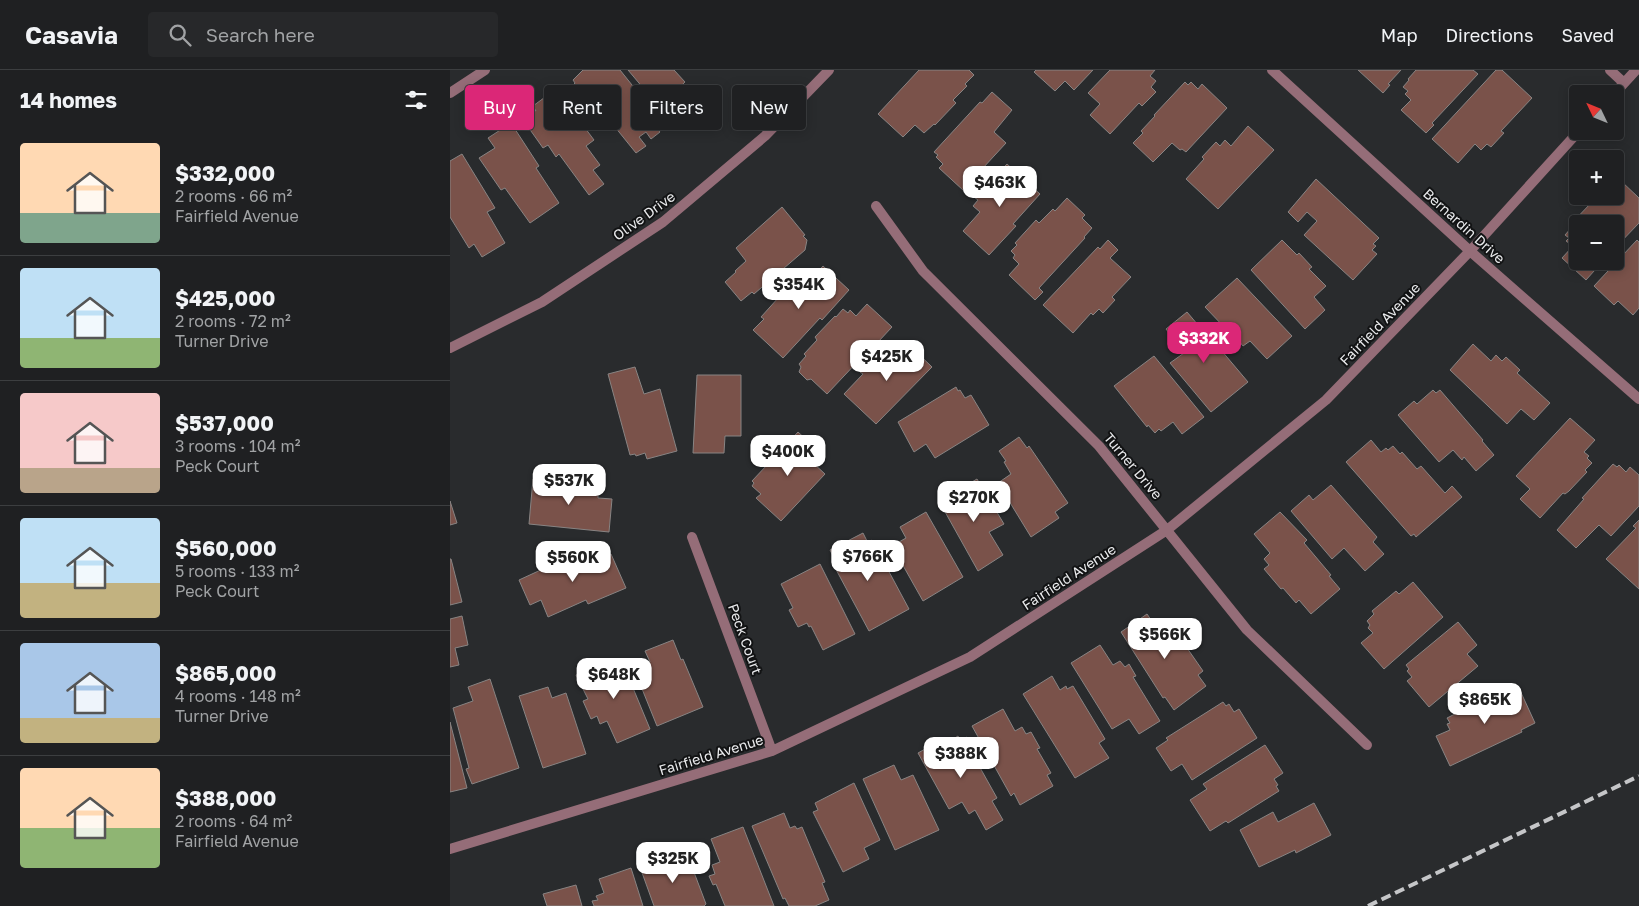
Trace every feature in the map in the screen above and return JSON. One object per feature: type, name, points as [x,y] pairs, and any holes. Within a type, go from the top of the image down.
[{"type":"street","points":[[450,93],[485,70]]},
{"type":"street","name":"Olive Drive","points":[[450,348],[542,302],[664,222],[765,136],[829,70]]},
{"type":"street","name":"Bernardin Drive","points":[[1272,70],[1470,251],[1639,399]]},
{"type":"street","points":[[1610,70],[1624,83],[1636,70]]},
{"type":"street","name":"Fairfield Avenue","points":[[450,849],[772,751],[970,657],[1167,530],[1326,400],[1470,251],[1571,140]]},
{"type":"street","name":"Turner Drive","points":[[876,206],[923,271],[1099,446],[1247,630],[1368,745]]},
{"type":"street","name":"Peck Court","points":[[692,536],[772,751]]},
{"type":"building","points":[[583,70],[620,70],[632,85],[631,130],[658,130],[660,132],[651,139],[646,132],[639,137],[646,146],[636,153],[617,130],[621,130],[621,85],[573,85],[575,83],[573,80]]},
{"type":"building","points":[[628,70],[674,70],[685,82],[682,85],[641,85]]},
{"type":"building","points":[[919,70],[969,70],[974,75],[965,84],[967,86],[953,100],[956,103],[935,125],[924,133],[915,125],[903,137],[878,114]]},
{"type":"building","points":[[1036,70],[1093,70],[1074,90],[1065,81],[1055,91],[1034,72]]},
{"type":"building","points":[[1110,70],[1155,70],[1150,76],[1156,81],[1151,87],[1156,92],[1142,106],[1139,103],[1110,134],[1090,115],[1100,104],[1088,93]]},
{"type":"building","points":[[1358,70],[1401,70],[1388,84],[1390,85],[1383,93]]},
{"type":"building","points":[[1416,70],[1473,70],[1478,74],[1432,123],[1434,125],[1426,133],[1401,110],[1411,100],[1405,94],[1408,91],[1403,87]]},
{"type":"building","points":[[1496,70],[1502,70],[1532,98],[1501,131],[1504,133],[1491,147],[1487,144],[1481,150],[1475,144],[1458,163],[1432,139]]},
{"type":"building","points":[[1185,82],[1188,85],[1191,82],[1198,89],[1202,84],[1227,108],[1186,152],[1182,149],[1180,150],[1172,143],[1153,162],[1133,143],[1143,133],[1141,131],[1154,115]]},
{"type":"building","points":[[992,92],[1012,110],[994,132],[1006,143],[964,191],[939,168],[943,164],[934,152],[980,102],[982,103]]},
{"type":"building","points":[[544,98],[544,130],[587,130],[594,140],[586,146],[600,165],[593,170],[604,184],[589,195],[559,154],[556,157],[548,145],[543,148],[530,130],[534,130],[534,110],[536,111],[534,105]]},
{"type":"building","points":[[1248,126],[1274,150],[1218,209],[1186,179],[1216,142],[1220,146],[1225,140],[1231,146]]},
{"type":"building","points":[[500,130],[516,130],[539,166],[536,168],[559,203],[530,223],[505,188],[501,190],[479,158],[495,148],[488,138]]},
{"type":"building","points":[[462,154],[495,208],[487,212],[505,243],[482,257],[474,244],[469,248],[450,217],[450,161]]},
{"type":"building","points":[[1007,164],[1040,194],[1013,224],[1016,226],[989,255],[963,231],[980,212],[973,206],[978,200],[974,197]]},
{"type":"building","points":[[1316,179],[1379,238],[1373,244],[1376,246],[1372,250],[1377,254],[1353,280],[1304,235],[1317,221],[1307,212],[1298,222],[1288,212]]},
{"type":"building","points":[[1624,184],[1639,198],[1639,223],[1624,239],[1624,215],[1580,215],[1589,205],[1624,205]]},
{"type":"building","points":[[1067,198],[1085,215],[1082,218],[1092,228],[1039,288],[1043,292],[1035,300],[1009,275],[1019,264],[1013,258],[1015,255],[1011,251],[1017,245],[1015,243],[1036,220],[1039,223],[1053,209],[1055,211]]},
{"type":"building","points":[[782,207],[805,235],[803,236],[807,240],[805,250],[754,294],[752,292],[741,301],[725,282],[746,261],[736,248]]},
{"type":"building","points":[[1108,240],[1118,250],[1110,258],[1131,277],[1112,297],[1115,300],[1103,313],[1099,309],[1093,315],[1091,313],[1073,333],[1043,305],[1098,247],[1100,249]]},
{"type":"building","points":[[1282,240],[1297,255],[1299,253],[1312,267],[1309,269],[1326,286],[1314,297],[1325,310],[1305,329],[1251,270]]},
{"type":"building","points":[[1637,240],[1639,242],[1639,308],[1633,315],[1618,301],[1614,305],[1594,286],[1609,270],[1624,270],[1624,254]]},
{"type":"building","points":[[1569,250],[1569,264],[1562,258]]},
{"type":"building","points":[[823,266],[849,290],[822,320],[820,318],[783,358],[753,330],[764,319],[761,317],[790,281],[794,285],[799,280],[805,285]]},
{"type":"building","points":[[1575,270],[1595,270],[1586,280]]},
{"type":"building","points":[[1237,278],[1292,336],[1267,359],[1250,341],[1243,346],[1239,341],[1234,345],[1221,331],[1225,328],[1205,307]]},
{"type":"building","points":[[867,304],[892,327],[827,394],[811,379],[807,380],[799,372],[801,367],[799,364],[806,356],[804,354],[817,340],[815,337],[835,316],[843,309],[848,313],[850,310],[856,316]]},
{"type":"building","points":[[1187,312],[1248,382],[1211,412],[1170,363],[1184,353],[1166,329]]},
{"type":"building","points":[[906,342],[932,367],[876,424],[844,394],[863,374],[860,372],[873,358],[878,362],[884,356],[889,361]]},
{"type":"building","points":[[1473,344],[1491,361],[1496,355],[1502,361],[1506,357],[1520,370],[1517,373],[1550,403],[1534,420],[1521,409],[1507,424],[1450,370]]},
{"type":"building","points":[[1154,356],[1204,417],[1182,434],[1173,422],[1155,433],[1148,425],[1147,427],[1114,386]]},
{"type":"building","points":[[635,367],[644,394],[660,389],[677,451],[647,459],[645,453],[636,456],[635,454],[630,455],[608,374]]},
{"type":"building","points":[[697,375],[741,375],[741,436],[725,436],[724,453],[693,453]]},
{"type":"building","points":[[956,387],[965,398],[971,395],[989,425],[935,458],[926,444],[914,452],[898,422]]},
{"type":"building","points":[[1433,390],[1436,393],[1440,390],[1494,455],[1476,471],[1464,457],[1462,460],[1453,450],[1439,462],[1398,415],[1414,401],[1417,404]]},
{"type":"building","points":[[1570,418],[1595,440],[1584,452],[1589,456],[1587,458],[1592,463],[1585,470],[1587,472],[1569,491],[1565,494],[1563,493],[1540,518],[1520,499],[1530,489],[1516,476]]},
{"type":"building","points":[[798,432],[821,453],[812,462],[825,474],[781,521],[756,498],[761,494],[752,486],[754,483],[752,481]]},
{"type":"building","points":[[1019,437],[1027,448],[1029,446],[1068,503],[1055,512],[1059,518],[1031,537],[998,483],[1011,474],[1004,462],[1006,461],[999,451]]},
{"type":"building","points":[[1371,440],[1381,452],[1393,446],[1400,454],[1402,452],[1417,469],[1421,466],[1445,493],[1452,486],[1462,497],[1416,537],[1414,534],[1411,536],[1346,462]]},
{"type":"building","points":[[1613,464],[1617,467],[1619,465],[1626,472],[1630,467],[1639,475],[1639,506],[1611,536],[1599,525],[1576,548],[1557,530],[1584,499],[1582,498]]},
{"type":"building","points":[[554,478],[585,481],[584,483],[595,484],[594,491],[598,491],[598,498],[612,499],[609,532],[529,524],[533,479],[553,481]]},
{"type":"building","points":[[977,479],[1004,524],[989,532],[1003,555],[978,571],[939,501]]},
{"type":"building","points":[[1331,485],[1377,537],[1373,542],[1384,554],[1365,571],[1344,548],[1332,559],[1291,511],[1309,495],[1313,500]]},
{"type":"building","points":[[450,501],[457,523],[450,525]]},
{"type":"building","points":[[926,512],[963,577],[923,601],[892,546],[906,538],[900,527]]},
{"type":"building","points":[[1280,512],[1307,540],[1304,543],[1331,575],[1329,576],[1340,589],[1311,614],[1299,600],[1296,603],[1283,588],[1281,589],[1264,569],[1269,565],[1264,559],[1270,553],[1254,534]]},
{"type":"building","points":[[1639,520],[1639,589],[1606,559],[1636,528],[1633,526]]},
{"type":"building","points":[[863,533],[868,543],[872,540],[909,609],[869,631],[832,562],[835,560],[830,550]]},
{"type":"building","points":[[575,552],[578,559],[585,556],[588,564],[611,554],[626,588],[588,604],[586,600],[548,617],[541,600],[530,605],[519,580],[558,562],[557,559]]},
{"type":"building","points":[[450,559],[462,602],[450,605]]},
{"type":"building","points":[[820,564],[855,634],[823,650],[811,626],[809,627],[807,623],[798,627],[789,610],[793,608],[781,584]]},
{"type":"building","points":[[1413,582],[1443,617],[1384,669],[1361,643],[1373,633],[1368,628],[1370,625],[1367,621],[1374,614],[1372,611],[1396,591],[1399,594]]},
{"type":"building","points":[[1147,614],[1158,630],[1169,622],[1203,671],[1198,675],[1206,686],[1174,710],[1165,697],[1163,698],[1121,632]]},
{"type":"building","points":[[462,616],[468,645],[455,648],[459,665],[450,667],[450,619]]},
{"type":"building","points":[[1458,622],[1477,645],[1467,654],[1478,666],[1429,707],[1407,681],[1412,677],[1407,671],[1409,669],[1406,665]]},
{"type":"building","points":[[673,640],[703,707],[657,726],[634,669],[650,662],[645,651]]},
{"type":"building","points":[[1100,645],[1113,665],[1120,661],[1125,667],[1129,664],[1136,676],[1133,677],[1160,721],[1139,734],[1129,719],[1112,729],[1071,663]]},
{"type":"building","points":[[621,659],[650,729],[617,743],[607,721],[600,724],[597,716],[591,719],[583,701],[588,699],[576,675]]},
{"type":"building","points":[[1052,676],[1060,690],[1066,686],[1067,689],[1073,686],[1105,739],[1099,743],[1109,758],[1075,778],[1023,694]]},
{"type":"building","points":[[490,679],[519,768],[472,784],[466,769],[469,768],[453,708],[473,701],[468,687]]},
{"type":"building","points":[[1518,686],[1535,723],[1521,730],[1522,732],[1450,766],[1436,736],[1450,730],[1447,724],[1450,723],[1447,718],[1457,713],[1456,710],[1484,697],[1484,699]]},
{"type":"building","points":[[548,687],[552,698],[566,693],[586,754],[543,768],[519,696]]},
{"type":"building","points":[[1223,702],[1226,706],[1229,704],[1234,712],[1239,709],[1257,738],[1192,780],[1182,764],[1171,771],[1156,748],[1168,740],[1166,738]]},
{"type":"building","points":[[1003,709],[1015,731],[1022,727],[1026,734],[1031,732],[1040,748],[1037,749],[1051,773],[1047,775],[1053,786],[1020,805],[1014,793],[1011,796],[972,726]]},
{"type":"building","points":[[450,722],[467,788],[450,792]]},
{"type":"building","points":[[958,736],[961,741],[967,737],[981,762],[978,764],[997,798],[992,801],[1003,820],[986,830],[975,810],[969,814],[962,802],[949,809],[918,753],[941,740],[944,745]]},
{"type":"building","points":[[1265,745],[1283,773],[1274,779],[1279,791],[1228,823],[1226,821],[1210,831],[1190,800],[1207,789],[1203,784]]},
{"type":"building","points":[[894,765],[901,780],[913,775],[939,830],[895,850],[863,779]]},
{"type":"building","points":[[854,783],[880,840],[864,848],[869,859],[843,872],[813,812],[818,810],[815,803]]},
{"type":"building","points":[[1314,803],[1331,835],[1296,853],[1295,850],[1259,867],[1240,830],[1273,812],[1278,822]]},
{"type":"building","points":[[784,813],[790,828],[795,826],[797,829],[802,827],[825,882],[822,883],[829,900],[815,906],[789,906],[785,898],[783,899],[752,826]]},
{"type":"building","points":[[743,827],[774,906],[725,906],[716,884],[713,885],[709,876],[715,874],[712,865],[720,862],[711,839]]},
{"type":"building","points":[[682,857],[684,861],[689,859],[706,904],[704,906],[654,906],[640,867],[662,859],[664,865]]},
{"type":"building","points":[[631,868],[643,906],[594,906],[592,901],[598,900],[596,896],[604,893],[599,879]]},
{"type":"building","points":[[576,885],[582,906],[547,906],[543,894]]},
{"type":"railway","points":[[1368,906],[1639,776]]}]
